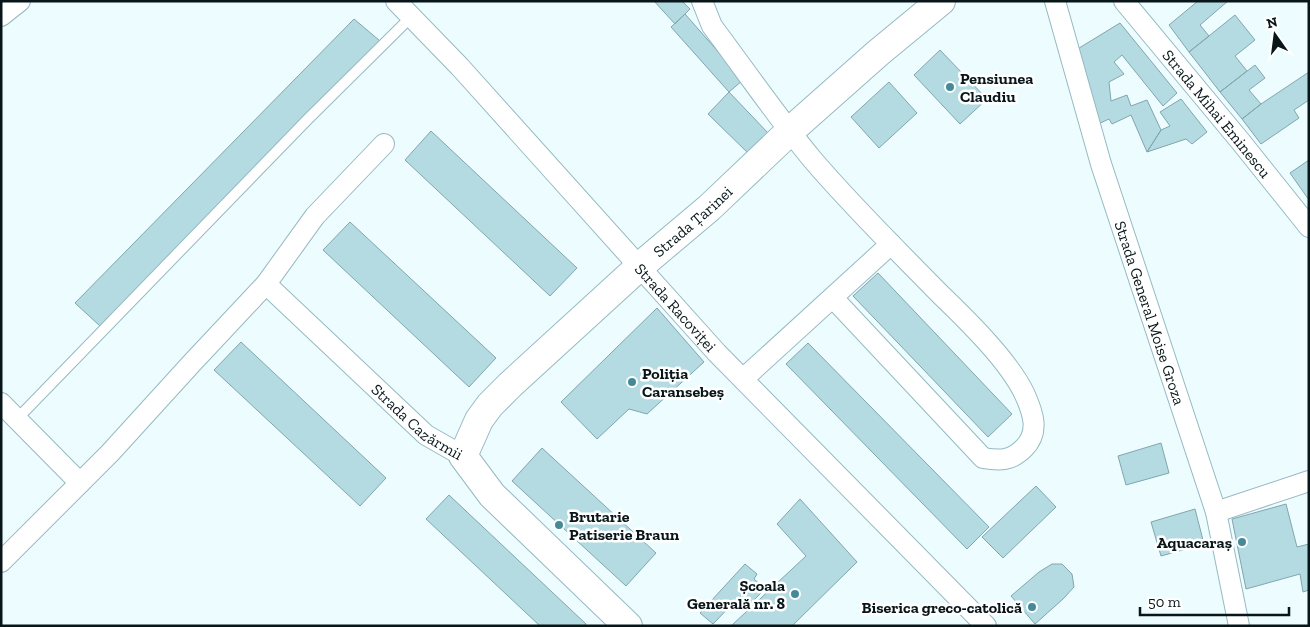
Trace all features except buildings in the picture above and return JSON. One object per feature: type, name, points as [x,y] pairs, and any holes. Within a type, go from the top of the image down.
[{"type":"street","points":[[1,16],[20,1]]},
{"type":"street","name":"Strada Racoviței","points":[[396,1],[460,67],[639,267],[743,379],[986,626]]},
{"type":"street","points":[[702,1],[712,26],[812,159],[1008,367],[1025,394],[1033,416],[1034,432],[1026,446],[1016,455],[1000,461],[983,458],[833,298]]},
{"type":"street","name":"Strada Țarinei","points":[[463,456],[479,420],[490,405],[639,267],[709,208],[790,131],[878,53],[941,1]]},
{"type":"street","name":"Strada General Moise Groza","points":[[1055,1],[1100,164],[1216,512],[1238,626]]},
{"type":"street","name":"Strada Mihai Eminescu","points":[[1124,1],[1241,142],[1309,228]]},
{"type":"street","points":[[1,562],[110,453],[190,364],[266,284],[315,216],[384,144]]},
{"type":"street","points":[[743,379],[891,244]]},
{"type":"street","name":"Strada Cazărmii","points":[[266,284],[426,436],[463,456],[492,495],[628,626]]},
{"type":"street","points":[[1,403],[80,483]]},
{"type":"street","points":[[1216,512],[1309,481]]},
{"type":"lane","points":[[17,419],[300,127],[411,17]]},
{"type":"place","name":"Pensiunea Claudiu","points":[[950,87]]},
{"type":"place","name":"Poliția Caransebeș","points":[[632,382]]},
{"type":"place","name":"Brutarie Patiserie Braun","points":[[559,525]]},
{"type":"place","name":"Aquacaraș","points":[[1242,542]]},
{"type":"place","name":"Școala Generală nr. 8","points":[[795,594]]},
{"type":"place","name":"Biserica greco-catolică","points":[[1032,607]]}]
